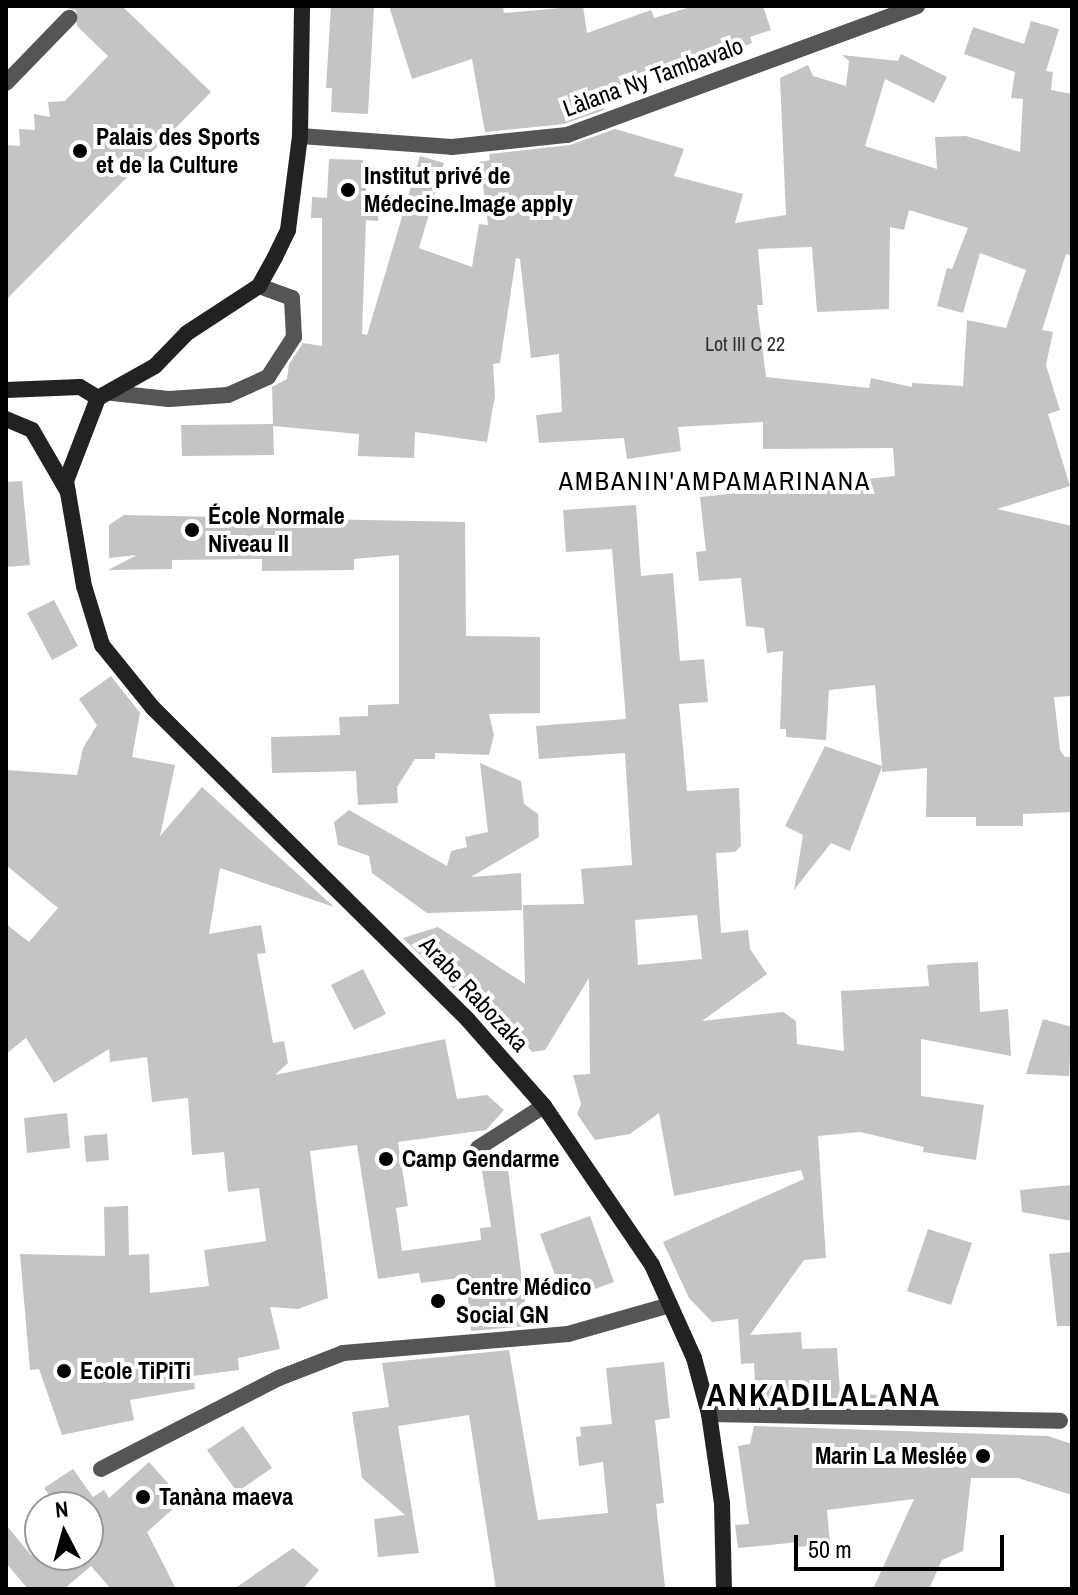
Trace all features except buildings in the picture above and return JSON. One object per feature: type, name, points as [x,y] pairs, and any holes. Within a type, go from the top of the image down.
[{"type":"street","points":[[105,395],[155,366],[187,333],[259,286],[288,230],[300,136],[302,6]]},
{"type":"street","name":"Làlana Ny Tambavalo","points":[[300,136],[452,147],[567,135],[917,6]]},
{"type":"street","points":[[6,83],[69,18]]},
{"type":"street","points":[[6,390],[80,387],[105,395],[169,399],[228,395],[268,377],[294,337],[292,298],[259,286]]},
{"type":"street","name":"Arabe Rabozaka","points":[[105,395],[66,481],[73,500],[84,586],[102,645],[153,708],[378,927],[544,1106],[652,1265],[694,1358],[709,1414],[722,1503],[724,1589]]},
{"type":"street","points":[[6,419],[32,430],[73,500]]},
{"type":"street","points":[[478,1148],[544,1106]]},
{"type":"street","points":[[101,1469],[279,1378],[343,1353],[568,1334],[670,1305]]},
{"type":"street","points":[[709,1414],[1060,1421]]},
{"type":"place","name":"Palais des Sports et de la Culture","points":[[80,151]]},
{"type":"place","name":"Institut privé de Médecine.Image apply","points":[[348,190]]},
{"type":"place","name":"École Normale Niveau II","points":[[192,530]]},
{"type":"place","name":"Camp Gendarme","points":[[386,1159]]},
{"type":"place","name":"Centre Médico Social GN","points":[[438,1301]]},
{"type":"place","name":"Ecole TiPiTi","points":[[64,1371]]},
{"type":"place","name":"Marin La Meslée","points":[[983,1456]]},
{"type":"place","name":"Tanàna maeva","points":[[143,1497]]},
{"type":"district","name":"AMBANIN'AMPAMARINANA","points":[[715,481]]},
{"type":"district","name":"ANKADILALANA","points":[[824,1395]]}]
